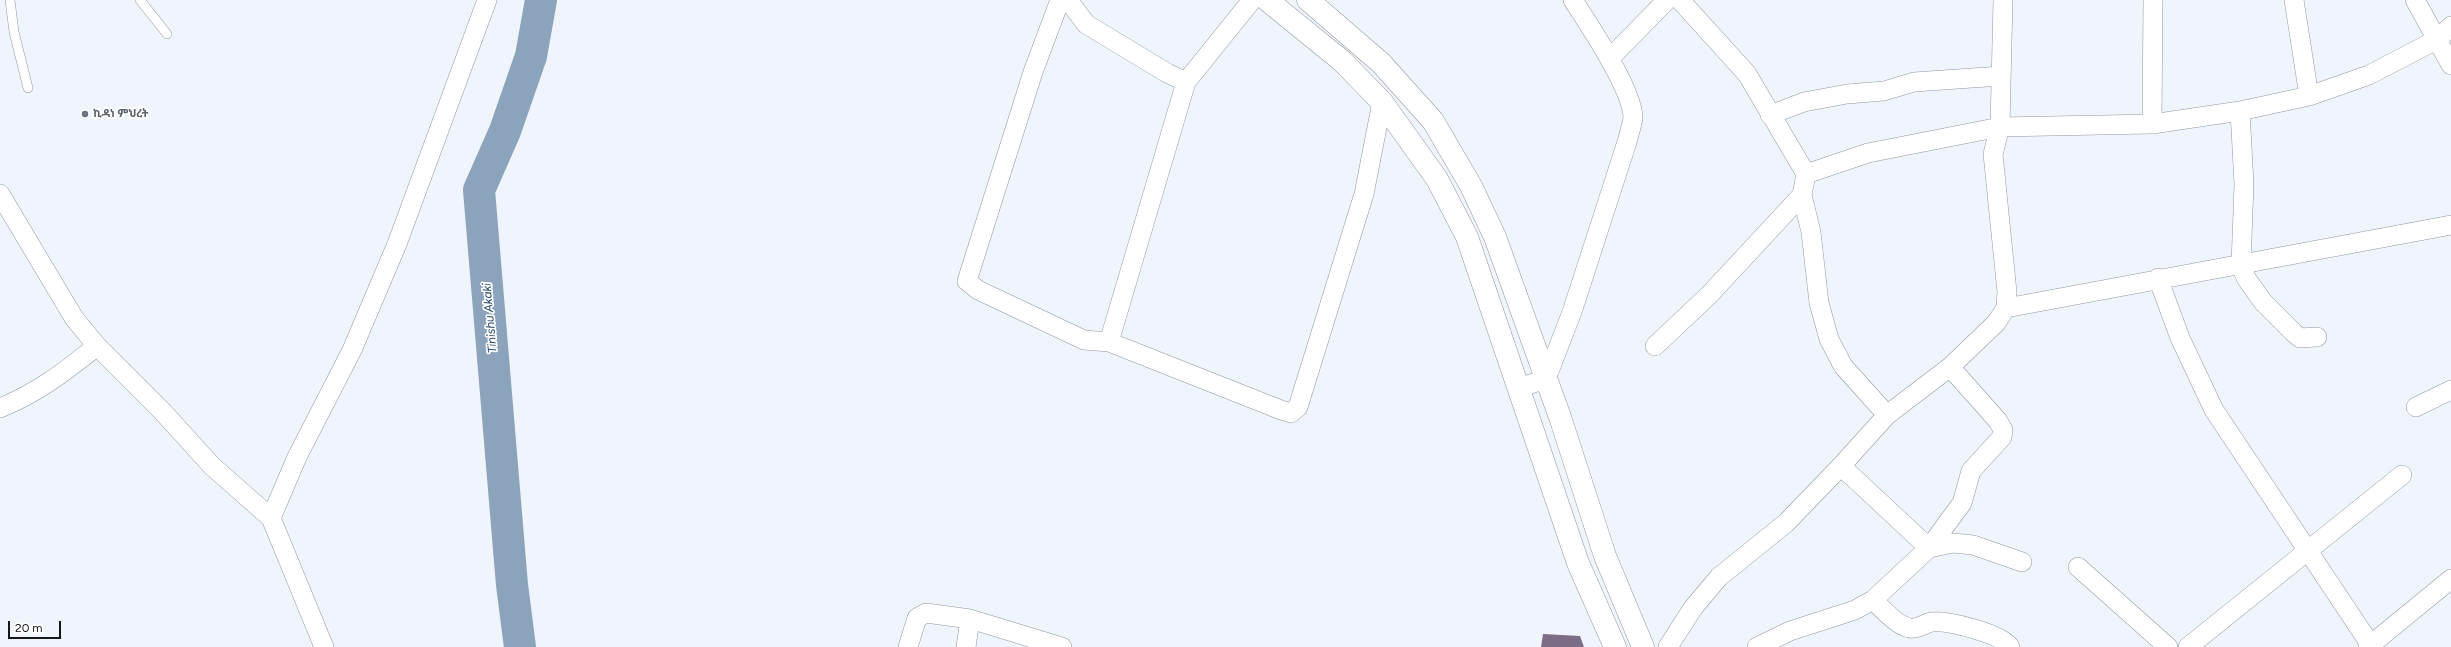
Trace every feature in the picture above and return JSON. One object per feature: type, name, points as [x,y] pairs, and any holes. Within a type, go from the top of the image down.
[{"type":"main road","points":[[1267,0],[1342,61],[1382,102],[1437,179],[1467,237],[1578,563],[1615,647]]},
{"type":"main road","points":[[1308,0],[1381,62],[1433,122],[1471,186],[1495,237],[1546,379],[1605,556],[1643,647]]},
{"type":"street","points":[[271,518],[297,457],[352,350],[388,265],[487,0]]},
{"type":"street","points":[[1060,0],[1033,72],[967,281],[978,290],[1084,340],[1109,342],[1281,410],[1292,413],[1298,408],[1364,194],[1382,102]]},
{"type":"street","points":[[1068,0],[1086,24],[1167,73],[1186,82]]},
{"type":"street","points":[[1109,342],[1186,82],[1252,0]]},
{"type":"street","points":[[1518,388],[1546,379],[1572,312],[1627,142],[1633,118],[1630,103],[1610,58],[1573,0]]},
{"type":"street","points":[[1610,58],[1667,0]]},
{"type":"street","points":[[1680,0],[1747,74],[1806,174],[1802,195],[1811,232],[1819,303],[1829,339],[1843,366],[1887,415]]},
{"type":"street","points":[[1668,647],[1693,608],[1719,577],[1786,523],[1842,466],[1887,415],[1950,367],[1996,323],[2006,308],[2007,292],[1993,154],[2000,127],[2003,0]]},
{"type":"street","points":[[2152,124],[2153,0]]},
{"type":"street","points":[[2294,0],[2308,96]]},
{"type":"street","points":[[2415,0],[2445,32],[2451,65]]},
{"type":"street","points":[[1806,174],[1868,152],[2000,127],[2152,124],[2240,111],[2308,96],[2369,75],[2445,32]]},
{"type":"street","points":[[1770,115],[1804,102],[1847,94],[1884,91],[1914,82],[2001,76]]},
{"type":"street","points":[[2240,111],[2244,184],[2241,265],[2246,278],[2263,302],[2294,333],[2300,338],[2317,337]]},
{"type":"street","points":[[0,194],[74,318],[97,346],[162,411],[212,466],[271,518],[324,647]]},
{"type":"street","points":[[1654,346],[1708,295],[1802,195]]},
{"type":"street","points":[[2006,308],[2158,278],[2241,265],[2451,225]]},
{"type":"street","points":[[2158,278],[2180,338],[2214,410],[2251,467],[2310,551],[2371,646],[2451,579]]},
{"type":"street","points":[[0,408],[31,395],[63,373],[97,346]]},
{"type":"street","points":[[1757,647],[1790,631],[1855,610],[1873,600],[1929,548],[1962,503],[1970,471],[2002,437],[2003,430],[1998,421],[1950,367]]},
{"type":"street","points":[[2416,407],[2451,390]]},
{"type":"street","points":[[1842,466],[1929,548]]},
{"type":"street","points":[[2188,647],[2310,551],[2402,475]]},
{"type":"street","points":[[1929,548],[1953,543],[1973,546],[2022,562]]},
{"type":"street","points":[[2078,567],[2168,647]]},
{"type":"street","points":[[1873,600],[1897,623],[1907,628],[1914,629],[1930,622],[1942,621],[2002,639],[2010,647]]},
{"type":"street","points":[[908,647],[917,618],[926,613],[970,619],[1062,647]]},
{"type":"street","points":[[966,647],[970,619]]},
{"type":"lane","points":[[10,0],[16,45],[28,88]]},
{"type":"lane","points":[[140,0],[167,34]]},
{"type":"building","points":[[1543,634],[1580,636],[1584,647],[1541,647]]},
{"type":"waterway","name":"Tinishu Akaki","points":[[520,647],[512,585],[479,190],[505,131],[531,56],[541,0]]},
{"type":"place","name":"ኪዳነ ምህረት","points":[[85,114]]}]
